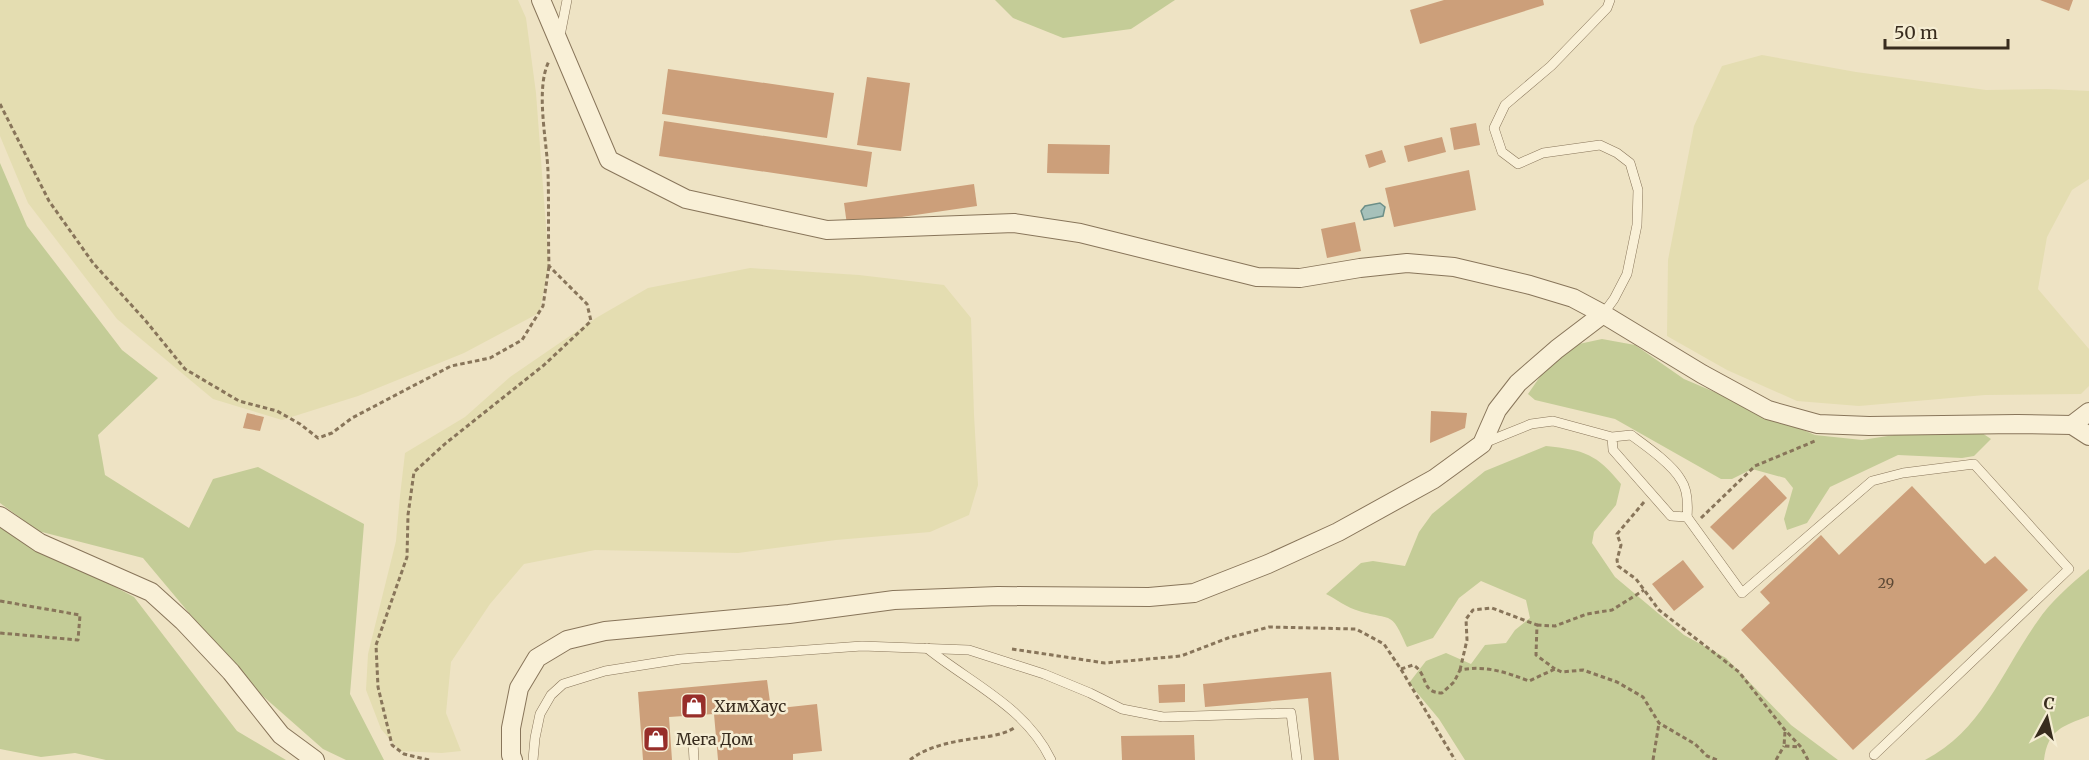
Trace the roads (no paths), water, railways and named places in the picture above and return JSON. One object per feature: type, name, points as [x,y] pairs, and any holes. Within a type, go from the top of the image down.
[{"type":"street","points":[[540,0],[609,160],[686,199],[827,230],[1014,223],[1080,233],[1257,277],[1300,279],[1360,268],[1407,263],[1454,267],[1573,298],[1768,410],[1818,424],[2072,425],[2089,436]]},
{"type":"street","points":[[513,760],[511,728],[519,688],[537,658],[567,640],[605,631],[789,614],[894,600],[998,596],[1149,597],[1194,593],[1268,564],[1338,532],[1434,478],[1482,444],[1497,410],[1518,383],[1557,349],[1603,314]]},
{"type":"street","points":[[2072,425],[2089,412]]},
{"type":"street","points":[[0,516],[40,543],[151,592],[183,621],[231,672],[280,735],[315,760]]},
{"type":"lane","points":[[559,43],[567,0]]},
{"type":"lane","points":[[1603,314],[1627,274],[1637,225],[1638,190],[1630,163],[1617,153],[1600,145],[1543,153],[1518,164],[1502,152],[1494,128],[1505,105],[1551,66],[1607,8],[1610,0]]},
{"type":"lane","points":[[1482,444],[1531,424],[1553,421],[1612,437],[1631,435],[1655,452],[1682,480],[1688,500],[1690,521],[1742,593],[1872,481],[1903,473],[1974,464],[2069,569],[1874,755]]},
{"type":"lane","points":[[1612,437],[1613,450],[1671,516],[1690,521]]},
{"type":"lane","points":[[533,760],[540,714],[551,695],[563,684],[605,671],[681,658],[862,646],[969,650],[1044,674],[1122,709],[1163,717],[1291,713],[1297,760]]},
{"type":"lane","points":[[927,648],[1000,699],[1024,723],[1046,750],[1051,760]]},
{"type":"lane","points":[[693,742],[694,760]]},
{"type":"water","points":[[1380,203],[1385,207],[1383,216],[1364,220],[1361,211],[1365,206]]},
{"type":"place","name":"ХимХаус","points":[[694,706]]},
{"type":"place","name":"Мега Дом","points":[[656,739]]}]
